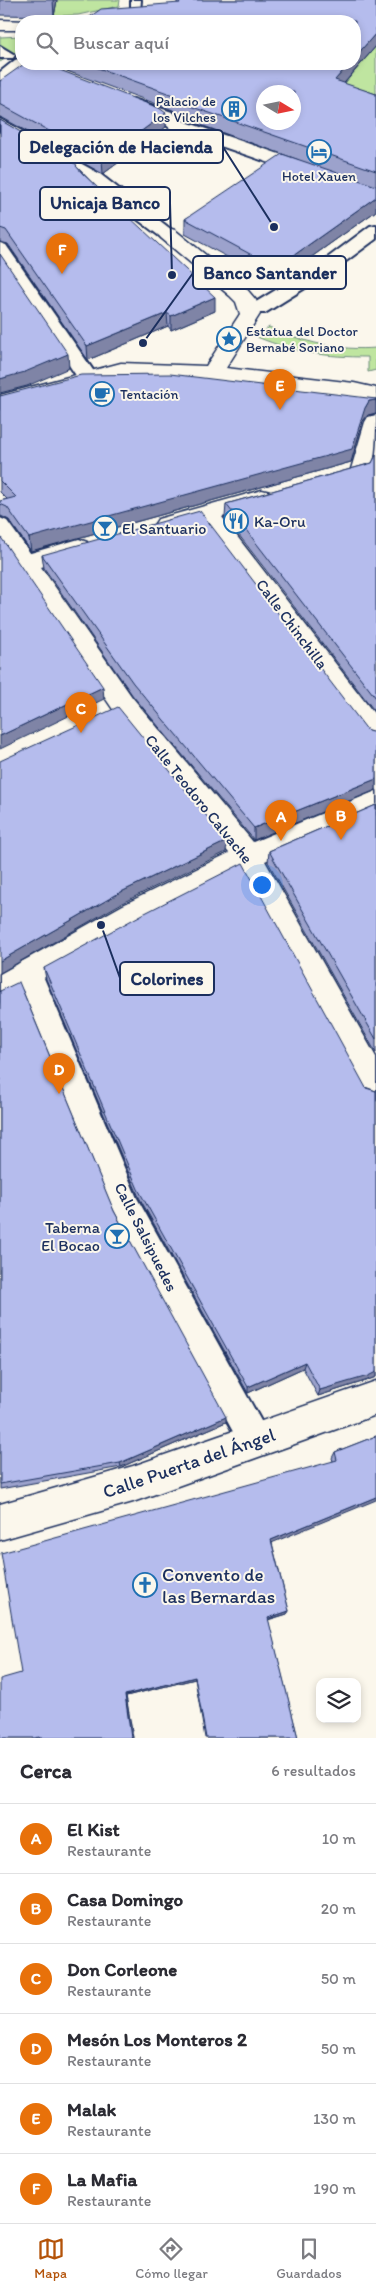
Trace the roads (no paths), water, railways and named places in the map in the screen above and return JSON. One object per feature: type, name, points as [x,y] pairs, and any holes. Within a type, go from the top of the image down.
[{"type":"street","points":[[119,15],[136,5],[154,8]]},
{"type":"street","points":[[0,25],[15,26]]},
{"type":"street","points":[[0,80],[15,64]]},
{"type":"street","points":[[120,99],[166,116],[177,126],[323,176]]},
{"type":"street","points":[[0,124],[94,178],[208,265],[246,300],[250,314],[212,372]]},
{"type":"street","points":[[258,309],[328,266],[376,230]]},
{"type":"street","points":[[0,249],[88,378]]},
{"type":"street","points":[[0,402],[121,370],[212,372],[354,390],[376,395]]},
{"type":"street","points":[[354,390],[376,385]]},
{"type":"street","points":[[361,476],[376,422]]},
{"type":"street","points":[[149,529],[280,493]]},
{"type":"street","name":"Calle Chinchilla","points":[[207,514],[376,735]]},
{"type":"street","name":"Calle Teodoro Calvache","points":[[0,526],[25,563],[114,708],[248,856],[376,1086]]},
{"type":"street","points":[[25,563],[101,542]]},
{"type":"street","points":[[0,989],[28,971],[133,914],[248,856],[376,802]]},
{"type":"street","name":"Calle Salsipuedes","points":[[28,971],[127,1208],[255,1441]]},
{"type":"street","name":"Calle Puerta del Ángel","points":[[0,1522],[133,1484],[376,1398]]},
{"type":"place","name":"Palacio de los Vilches","points":[[234,109]]},
{"type":"place","name":"Hotel Xauen","points":[[319,152]]},
{"type":"place","name":"Delegación de Hacienda","points":[[274,227]]},
{"type":"place","name":"La Mafia","points":[[62,274]]},
{"type":"place","name":"Unicaja Banco","points":[[172,275]]},
{"type":"place","name":"Estatua del Doctor Bernabé Soriano","points":[[229,339]]},
{"type":"place","name":"Banco Santander","points":[[143,343]]},
{"type":"place","name":"Tentación","points":[[102,394]]},
{"type":"place","name":"Malak","points":[[280,410]]},
{"type":"place","name":"Ka-Oru","points":[[236,521]]},
{"type":"place","name":"El Santuario","points":[[105,528]]},
{"type":"place","name":"Don Corleone","points":[[81,733]]},
{"type":"place","name":"Casa Domingo","points":[[341,840]]},
{"type":"place","name":"El Kist","points":[[281,841]]},
{"type":"place","name":"Colorines","points":[[101,925]]},
{"type":"place","name":"Mesón Los Monteros 2","points":[[59,1094]]},
{"type":"place","name":"Taberna El Bocao","points":[[117,1236]]},
{"type":"place","name":"Convento de las Bernardas","points":[[145,1585]]}]
